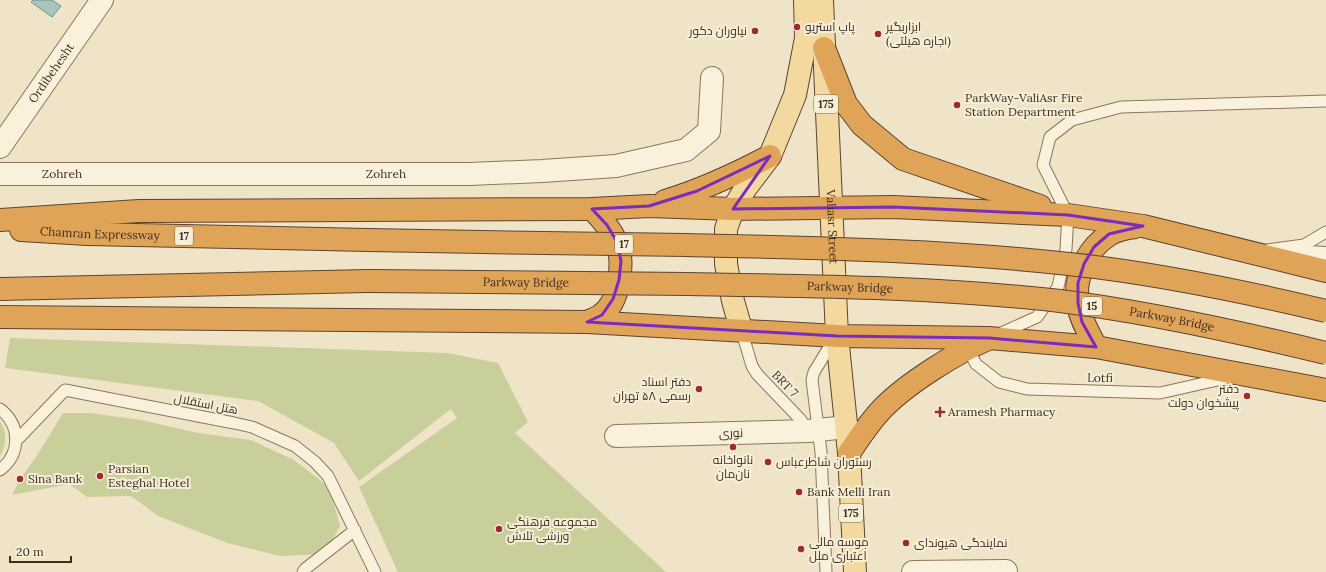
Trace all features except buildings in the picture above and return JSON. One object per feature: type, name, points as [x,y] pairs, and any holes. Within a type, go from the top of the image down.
[{"type":"highway","points":[[815,43],[846,104],[862,125],[904,159],[1068,215]]},
{"type":"highway","points":[[649,206],[696,191],[728,178],[770,156]]},
{"type":"highway","points":[[0,220],[139,211],[592,209],[649,206],[733,209],[893,207],[1068,215],[1144,226],[1326,271]]},
{"type":"highway","points":[[587,322],[602,315],[613,299],[619,280],[621,261],[617,242],[607,225],[592,209]]},
{"type":"highway","points":[[1096,347],[1082,322],[1078,303],[1078,283],[1084,264],[1094,247],[1109,234],[1126,228],[1144,226]]},
{"type":"highway","name":"Chamran Expressway","points":[[0,229],[87,234],[881,250],[952,253],[1071,264],[1173,279],[1272,298],[1326,311]]},
{"type":"highway","name":"Parkway Bridge","points":[[0,289],[368,282],[854,286],[952,292],[1062,302],[1153,316],[1259,337],[1326,353]]},
{"type":"highway","points":[[0,317],[587,322],[741,329],[837,336],[989,338],[1096,347],[1326,390]]},
{"type":"highway","points":[[849,453],[867,426],[885,406],[918,381],[967,348],[989,338]]},
{"type":"main road","name":"Valiasr Street","points":[[805,0],[815,43],[831,208],[837,336],[849,453],[855,572]]},
{"type":"main road","name":"Valiasr Street","points":[[741,329],[733,301],[726,264],[726,229],[733,209],[745,189],[770,156],[815,43],[822,0]]},
{"type":"street","name":"Ordibehesht","points":[[0,146],[102,0]]},
{"type":"street","name":"Zohreh","points":[[0,174],[470,174],[616,166],[686,150],[710,131],[712,78]]},
{"type":"street","points":[[1251,253],[1326,258]]},
{"type":"street","name":"نوری","points":[[616,436],[813,430],[847,427]]},
{"type":"street","points":[[913,572],[1006,571]]},
{"type":"lane","points":[[989,338],[1037,317],[1058,287],[1066,249],[1068,215],[1043,165],[1050,138],[1072,120],[1121,107],[1326,101]]},
{"type":"lane","points":[[1251,253],[1304,245],[1326,232]]},
{"type":"lane","name":"BRT 7","points":[[741,329],[752,366],[757,374],[800,419],[813,430]]},
{"type":"lane","name":"BRT 7","points":[[826,572],[821,452],[813,430],[812,380],[814,372],[837,336]]},
{"type":"lane","name":"Lotfi","points":[[967,348],[976,364],[999,382],[1027,389],[1160,393],[1246,374]]},
{"type":"lane","name":"هتل استقلال","points":[[16,441],[64,390],[252,427],[295,446],[315,462],[328,476],[375,572]]},
{"type":"lane","points":[[0,409],[9,418],[15,429],[16,441],[14,454],[7,465],[0,470]]},
{"type":"lane","points":[[304,572],[305,569],[355,530]]},
{"type":"highlighted area","points":[[770,156],[733,209],[893,207],[1068,215],[1143,226],[1109,234],[1094,247],[1084,264],[1078,283],[1078,303],[1082,322],[1096,347],[989,338],[837,336],[587,322],[602,315],[613,299],[619,280],[621,261],[617,242],[607,225],[592,209],[649,206],[697,191]]},
{"type":"green space","points":[[10,338],[448,353],[498,363],[528,422],[515,433],[666,572],[398,572],[359,487],[457,418],[451,409],[359,481],[334,443],[258,401],[5,368]]},
{"type":"green space","points":[[63,413],[90,413],[141,420],[198,433],[251,440],[294,460],[329,487],[340,526],[325,554],[280,556],[227,543],[158,516],[131,496],[87,497],[69,484],[12,495],[20,479],[36,457]]},
{"type":"green space","points":[[0,421],[5,434],[5,443],[0,456]]},
{"type":"water","points":[[33,0],[52,0],[61,6],[52,17],[31,2]]},
{"type":"place","name":"پاپ استریو","points":[[797,27]]},
{"type":"place","name":"نیاوران دکور","points":[[755,31]]},
{"type":"place","name":"ابزاربگیر (اجاره هیلتی)","points":[[878,34]]},
{"type":"place","name":"ParkWay-ValiAsr Fire Station Department","points":[[957,105]]},
{"type":"place","name":"دفتر اسناد رسمی ۵۸ تهران","points":[[699,389]]},
{"type":"place","name":"دفتر پیشخوان دولت","points":[[1247,396]]},
{"type":"place","name":"Aramesh Pharmacy","points":[[940,412]]},
{"type":"place","name":"نانواخانه نان‌مان","points":[[733,447]]},
{"type":"place","name":"رستوران شاطرعباس","points":[[768,462]]},
{"type":"place","name":"Parsian Esteghal Hotel","points":[[100,476]]},
{"type":"place","name":"Sina Bank","points":[[20,479]]},
{"type":"place","name":"Bank Melli Iran","points":[[799,492]]},
{"type":"place","name":"مجموعه فرهنگی ورزشی تلاش","points":[[499,529]]},
{"type":"place","name":"نمایندگی هیوندای","points":[[906,543]]},
{"type":"place","name":"موسه مالی اعتباری ملل","points":[[801,549]]}]
